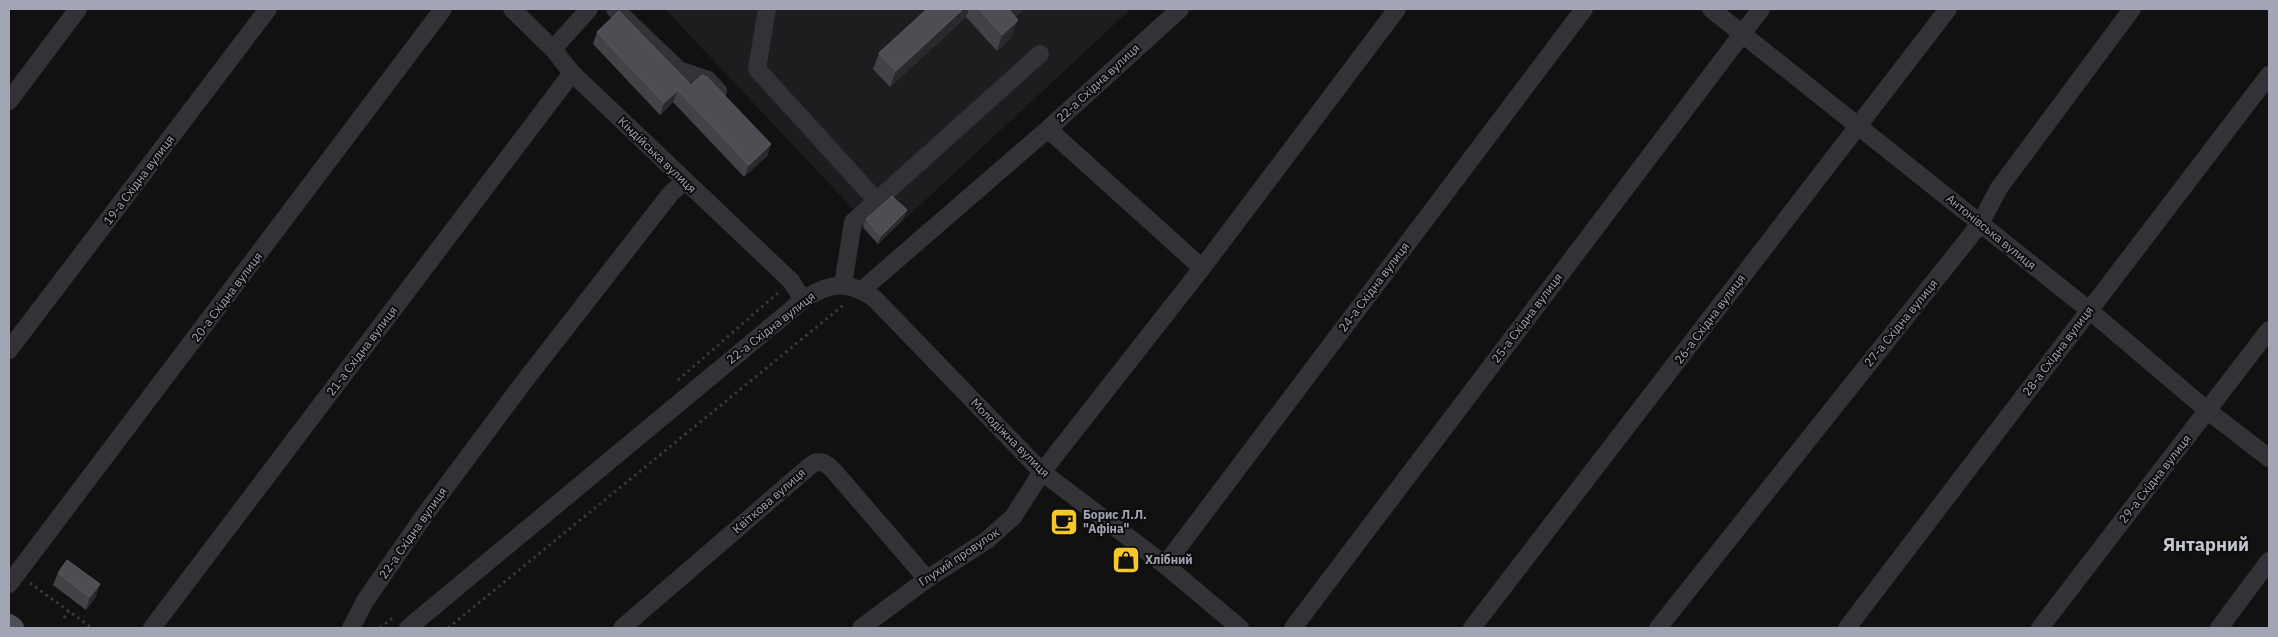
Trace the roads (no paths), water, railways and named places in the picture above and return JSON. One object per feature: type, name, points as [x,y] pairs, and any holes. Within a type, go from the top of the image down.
[{"type":"main road","points":[[9,625],[13,628]]},
{"type":"street","points":[[9,101],[78,9]]},
{"type":"street","name":"19-а Східна вулиця","points":[[9,350],[268,9]]},
{"type":"street","name":"20-а Східна вулиця","points":[[13,578],[443,9]]},
{"type":"street","name":"Кіндійська вулиця","points":[[512,9],[553,49],[572,73],[684,182],[791,281],[803,300]]},
{"type":"street","points":[[553,49],[589,9]]},
{"type":"street","points":[[615,9],[679,70],[708,80],[727,100]]},
{"type":"street","points":[[767,9],[757,68],[877,201]]},
{"type":"street","name":"22-а Східна вулиця","points":[[408,628],[803,300],[823,289],[843,285],[862,290],[1048,129],[1180,9]]},
{"type":"street","name":"Глухий провулок","points":[[862,628],[927,579],[1002,528],[1013,517],[1042,472],[1202,268],[1397,9]]},
{"type":"street","name":"24-а Східна вулиця","points":[[1165,566],[1584,9]]},
{"type":"street","name":"Антонівська вулиця","points":[[1712,9],[2089,310],[2208,411],[2269,458]]},
{"type":"street","name":"25-а Східна вулиця","points":[[1293,628],[1761,9]]},
{"type":"street","name":"26-а Східна вулиця","points":[[1472,628],[1948,9]]},
{"type":"street","name":"27-а Східна вулиця","points":[[1658,628],[1980,224],[1999,188],[2132,9]]},
{"type":"street","points":[[843,285],[853,222],[1040,54]]},
{"type":"street","name":"21-а Східна вулиця","points":[[152,628],[572,73]]},
{"type":"street","name":"28-а Східна вулиця","points":[[1847,628],[2269,75]]},
{"type":"street","points":[[1048,129],[1202,268]]},
{"type":"street","name":"22-а Східна вулиця","points":[[351,628],[365,601],[424,516],[522,383],[671,193],[684,182]]},
{"type":"street","name":"Молодіжна вулиця","points":[[862,290],[875,299],[1042,472],[1165,566],[1240,628]]},
{"type":"street","name":"29-а Східна вулиця","points":[[2040,628],[2269,330]]},
{"type":"street","name":"Квіткова вулиця","points":[[622,628],[811,465],[818,462],[822,462],[833,470],[927,579]]},
{"type":"street","points":[[2219,628],[2269,560]]},
{"type":"place","name":"Борис Л.Л. \"Афіна\"","points":[[1064,522]]},
{"type":"place","name":"Хлібний","points":[[1126,560]]},
{"type":"district","name":"Янтарний","points":[[2206,545]]}]
